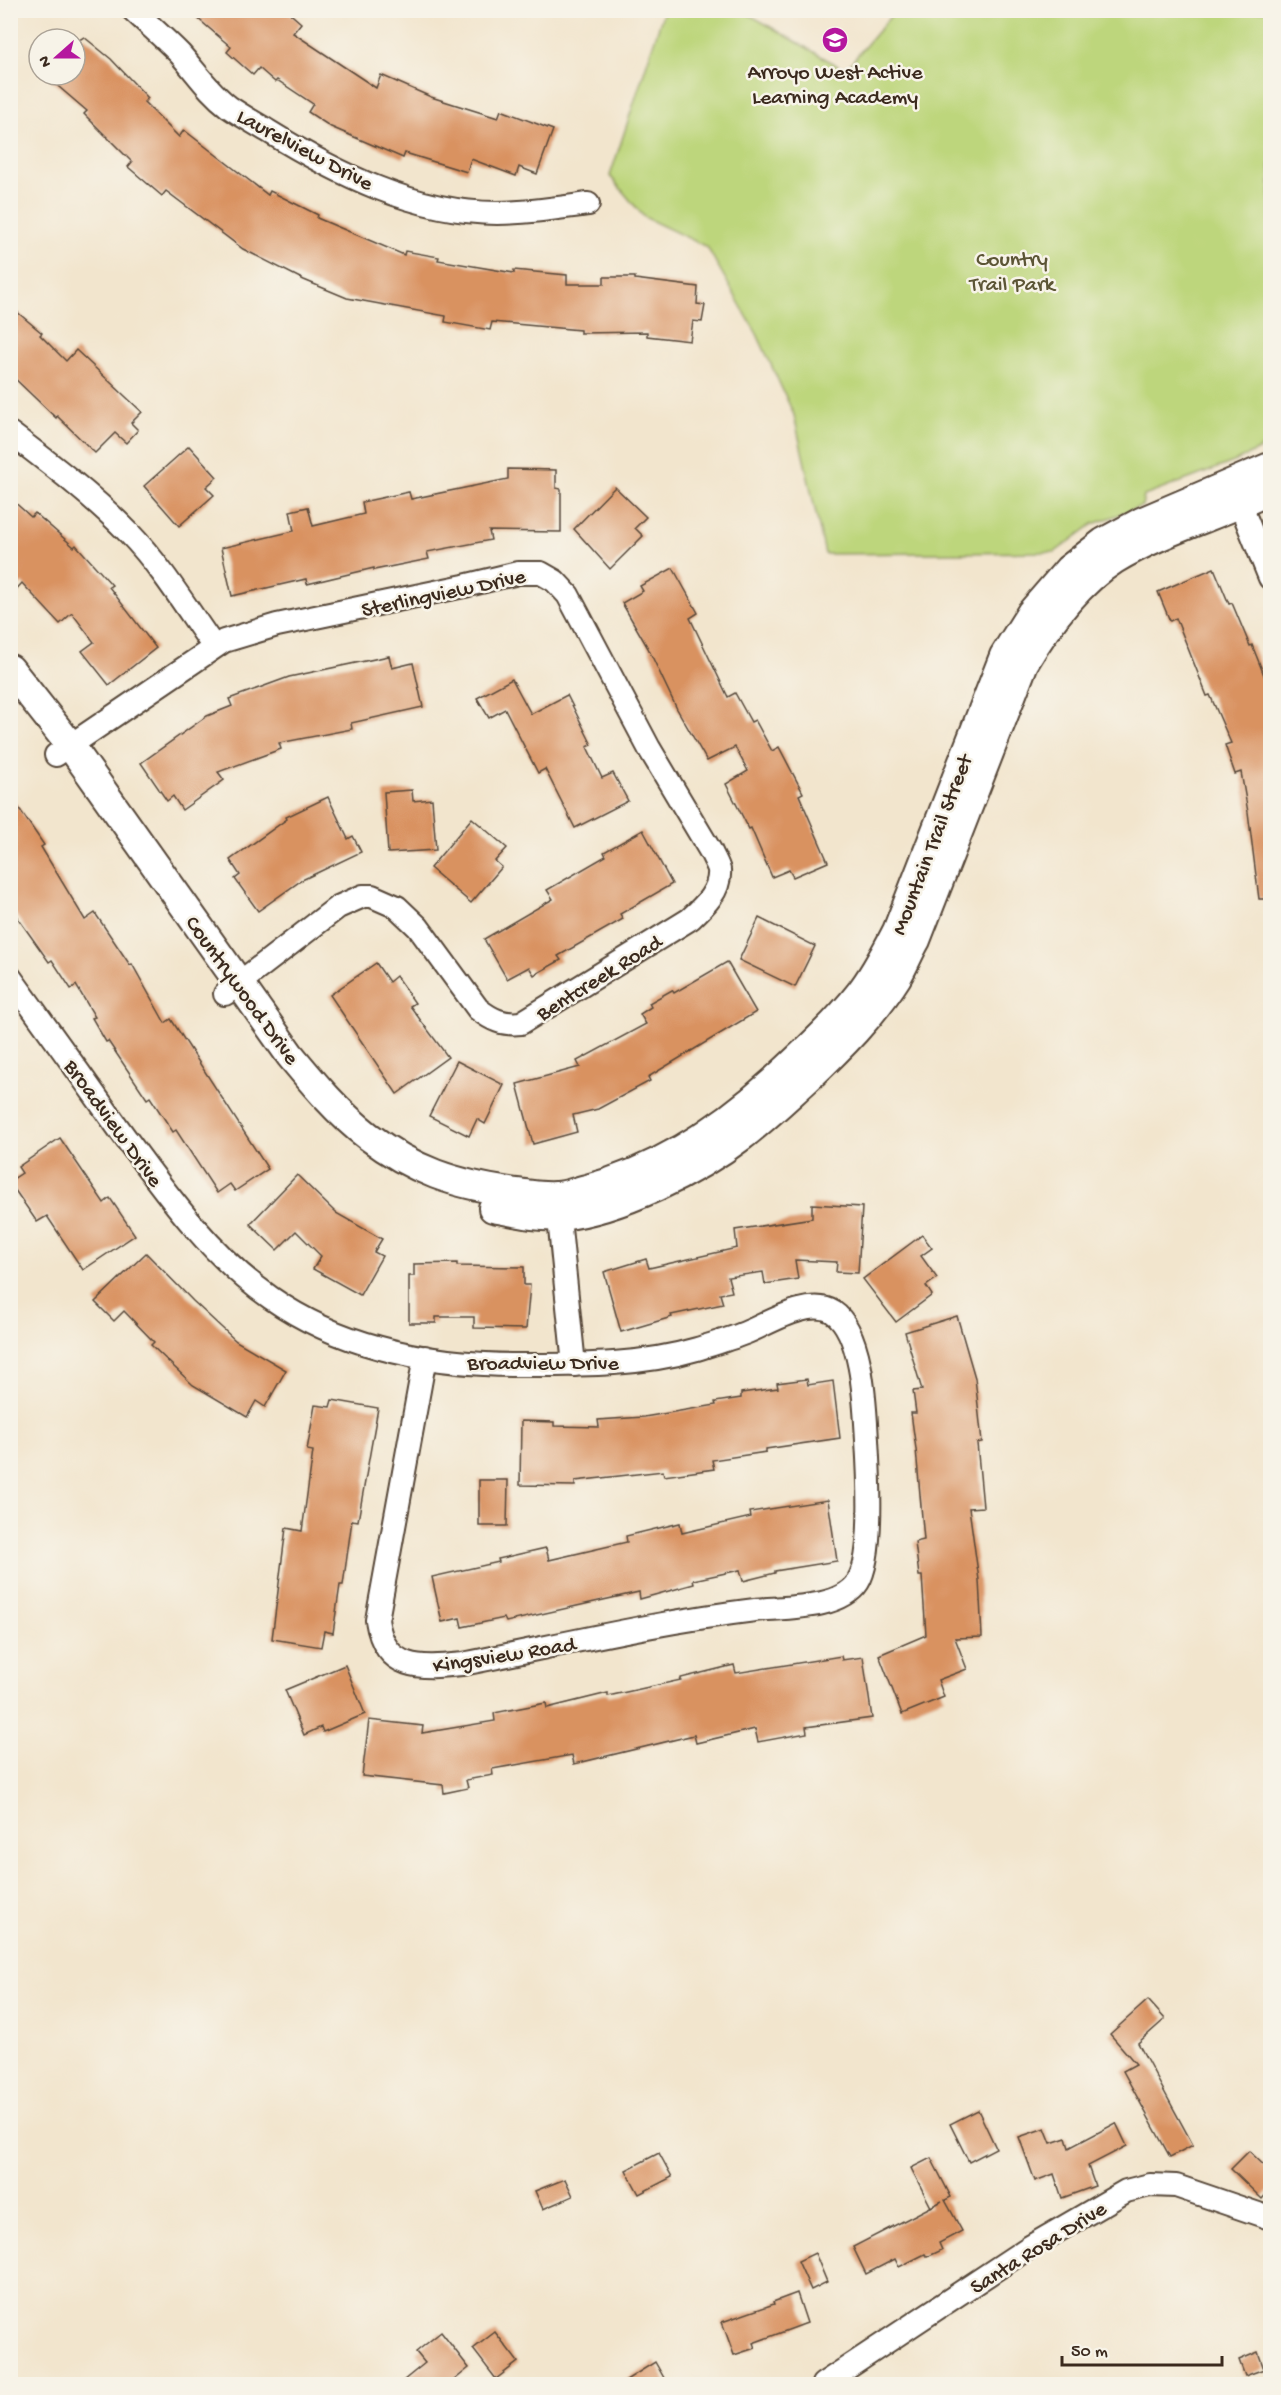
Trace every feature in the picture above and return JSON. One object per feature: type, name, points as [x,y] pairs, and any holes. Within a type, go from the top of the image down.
[{"type":"street","name":"Laurelview Drive","points":[[133,10],[179,53],[209,90],[229,107],[296,148],[346,174],[388,192],[466,211],[497,213],[588,204]]},
{"type":"street","points":[[10,433],[80,487],[130,534],[214,647]]},
{"type":"street","name":"Mountain Trail Street","points":[[558,1206],[589,1211],[635,1195],[675,1177],[721,1150],[770,1112],[849,1038],[897,977],[916,940],[1024,663],[1043,631],[1072,596],[1115,559],[1236,495],[1270,467]]},
{"type":"street","name":"Mountain Trail Street","points":[[1236,495],[1270,490]]},
{"type":"street","points":[[1236,495],[1270,578]]},
{"type":"street","name":"Sterlingview Drive","points":[[63,750],[224,641],[277,625],[518,573],[541,573],[555,581],[568,595],[649,748],[711,852],[718,870],[716,886]]},
{"type":"street","name":"Countrywood Drive","points":[[10,669],[63,750],[232,989],[274,1065],[311,1110],[371,1162],[429,1193],[534,1216],[558,1206]]},
{"type":"street","name":"Countrywood Drive","points":[[10,697],[63,750]]},
{"type":"street","name":"Bentcreek Road","points":[[232,989],[338,907],[355,898],[372,896],[397,907],[417,927],[478,1009],[491,1019],[507,1025],[521,1023],[690,919],[704,906],[716,886]]},
{"type":"street","name":"Broadview Drive","points":[[10,977],[182,1213],[236,1270],[272,1299],[317,1325],[373,1346],[425,1357],[501,1365],[574,1365],[649,1360],[693,1350],[734,1337],[795,1311],[821,1308],[833,1313],[843,1323],[855,1351],[865,1412],[869,1466],[866,1555],[858,1583],[848,1592]]},
{"type":"street","points":[[558,1206],[574,1365]]},
{"type":"street","name":"Kingsview Road","points":[[425,1357],[378,1606],[379,1634],[393,1657],[418,1666],[463,1664],[645,1626],[759,1610],[807,1606],[822,1603],[848,1592]]},
{"type":"street","name":"Santa Rosa Drive","points":[[823,2385],[1028,2248],[1126,2192],[1150,2185],[1176,2186],[1270,2218]]},
{"type":"green space","name":"Country Trail Park","points":[[664,11],[743,11],[845,70],[895,11],[1270,11],[1270,444],[1236,461],[1144,496],[1142,506],[1093,524],[1055,552],[825,554],[794,415],[757,334],[707,247],[644,217],[610,176]]},
{"type":"building","points":[[188,10],[286,10],[301,23],[293,33],[376,88],[381,75],[431,97],[498,118],[501,110],[553,130],[537,174],[519,167],[516,176],[471,159],[467,172],[405,153],[403,158],[331,127],[308,112],[313,104],[277,80],[275,82],[259,68],[253,75],[227,52],[231,47]]},
{"type":"building","points":[[87,39],[111,59],[148,98],[144,102],[179,137],[184,130],[268,195],[270,191],[318,215],[317,218],[404,255],[405,251],[439,257],[438,260],[514,273],[514,270],[567,275],[567,284],[604,284],[604,277],[635,277],[635,279],[698,287],[697,304],[705,305],[702,322],[693,321],[690,341],[647,336],[647,332],[580,333],[580,330],[492,322],[490,330],[445,322],[446,316],[347,298],[304,280],[243,249],[166,191],[162,196],[128,167],[132,162],[84,114],[87,111],[59,87],[87,87]]},
{"type":"building","points":[[10,306],[42,333],[40,335],[66,361],[76,350],[142,412],[131,423],[138,430],[126,443],[115,433],[95,453],[10,374]]},
{"type":"building","points":[[189,446],[217,477],[206,487],[214,495],[179,526],[144,486]]},
{"type":"building","points":[[508,469],[556,470],[556,488],[561,489],[561,532],[489,531],[491,540],[427,552],[429,559],[374,570],[374,568],[307,584],[306,579],[232,596],[221,548],[294,531],[290,511],[308,507],[313,526],[364,514],[362,502],[409,492],[411,499],[508,479]]},
{"type":"building","points":[[615,487],[646,517],[635,528],[643,536],[610,569],[574,529]]},
{"type":"building","points":[[10,498],[31,517],[35,513],[74,547],[76,545],[112,585],[109,587],[156,648],[109,685],[82,651],[94,642],[72,613],[60,624],[22,583],[10,596]]},
{"type":"building","points":[[673,568],[698,613],[690,618],[728,697],[735,693],[751,722],[755,720],[772,751],[779,747],[803,793],[799,795],[828,862],[793,877],[789,870],[772,877],[751,828],[749,829],[726,784],[748,771],[735,747],[707,761],[677,709],[648,648],[622,603],[643,591],[640,586]]},
{"type":"building","points":[[1214,568],[1229,604],[1232,603],[1250,646],[1252,645],[1270,690],[1270,899],[1259,899],[1241,772],[1235,774],[1225,745],[1231,743],[1210,695],[1207,696],[1176,618],[1170,621],[1158,592]]},
{"type":"building","points":[[389,656],[392,668],[413,663],[423,707],[351,723],[352,729],[279,743],[281,749],[218,772],[224,780],[182,810],[173,796],[167,801],[141,763],[207,716],[232,706],[229,699],[289,677]]},
{"type":"building","points":[[512,679],[531,714],[567,695],[592,745],[587,747],[602,778],[613,773],[628,801],[575,828],[545,769],[538,773],[505,709],[489,718],[477,698]]},
{"type":"building","points":[[412,790],[413,801],[432,799],[436,850],[388,853],[384,792]]},
{"type":"building","points":[[10,795],[44,845],[41,847],[85,920],[95,913],[130,965],[132,964],[165,1023],[171,1019],[268,1169],[235,1191],[230,1184],[217,1193],[176,1130],[173,1132],[150,1097],[147,1099],[108,1041],[106,1042],[92,1018],[95,1017],[76,985],[71,989],[52,960],[49,962],[10,907]]},
{"type":"building","points":[[328,797],[348,839],[353,836],[361,852],[302,880],[258,911],[235,879],[240,875],[230,860],[287,819],[286,817]]},
{"type":"building","points":[[472,818],[507,848],[495,861],[502,867],[471,903],[430,868]]},
{"type":"building","points":[[643,830],[672,884],[620,914],[623,919],[558,956],[561,960],[534,975],[529,967],[507,979],[484,939],[553,899],[547,890],[606,856],[604,852]]},
{"type":"building","points":[[759,918],[815,946],[795,987],[739,960]]},
{"type":"building","points":[[727,962],[756,1012],[648,1077],[650,1081],[598,1109],[573,1115],[577,1132],[533,1144],[517,1084],[580,1067],[577,1061],[646,1024],[640,1014],[651,1007],[649,1003],[672,990],[674,993]]},
{"type":"building","points":[[376,963],[389,982],[396,976],[415,1003],[410,1006],[448,1057],[397,1094],[330,995]]},
{"type":"building","points":[[457,1061],[504,1085],[485,1124],[477,1119],[469,1136],[429,1116]]},
{"type":"building","points":[[60,1138],[104,1203],[110,1198],[135,1235],[83,1270],[47,1216],[37,1222],[10,1183],[22,1173],[18,1167]]},
{"type":"building","points":[[297,1175],[336,1213],[382,1239],[374,1252],[382,1256],[360,1295],[313,1269],[321,1256],[296,1231],[277,1250],[250,1224]]},
{"type":"building","points":[[812,1204],[862,1207],[858,1273],[836,1272],[837,1262],[795,1260],[798,1279],[765,1284],[763,1272],[728,1277],[732,1292],[720,1294],[723,1304],[671,1315],[672,1317],[621,1332],[604,1272],[646,1259],[649,1268],[737,1248],[735,1230],[812,1218]]},
{"type":"building","points":[[922,1235],[932,1248],[921,1256],[937,1278],[926,1286],[932,1295],[896,1322],[863,1279]]},
{"type":"building","points":[[146,1253],[236,1341],[286,1370],[265,1407],[256,1401],[247,1417],[193,1385],[151,1345],[154,1342],[124,1311],[114,1321],[95,1302]]},
{"type":"building","points":[[457,1263],[457,1266],[524,1267],[524,1285],[530,1285],[526,1329],[474,1328],[474,1317],[436,1317],[436,1323],[409,1323],[409,1276],[414,1276],[414,1264]]},
{"type":"building","points":[[957,1316],[975,1378],[982,1442],[977,1443],[983,1507],[969,1508],[979,1580],[982,1637],[955,1638],[967,1669],[938,1680],[944,1697],[902,1714],[879,1655],[926,1635],[922,1576],[919,1576],[915,1542],[924,1540],[911,1413],[916,1413],[913,1391],[922,1390],[905,1332]]},
{"type":"building","points":[[807,1379],[808,1385],[833,1381],[840,1438],[712,1460],[714,1469],[664,1476],[663,1471],[575,1481],[575,1486],[520,1485],[521,1421],[554,1422],[554,1426],[599,1427],[598,1420],[644,1417],[716,1405],[715,1402],[741,1398],[741,1393],[778,1388],[777,1383]]},
{"type":"building","points":[[332,1400],[378,1408],[358,1521],[352,1520],[343,1585],[340,1585],[333,1633],[324,1631],[321,1647],[272,1639],[286,1528],[302,1531],[313,1451],[307,1450],[315,1405],[330,1407]]},
{"type":"building","points":[[479,1480],[508,1480],[507,1526],[479,1526]]},
{"type":"building","points":[[828,1500],[837,1561],[775,1571],[775,1573],[743,1581],[740,1570],[693,1580],[694,1584],[640,1599],[639,1592],[506,1622],[504,1618],[462,1627],[460,1618],[442,1622],[432,1577],[499,1562],[498,1559],[546,1548],[549,1560],[627,1542],[626,1536],[680,1523],[682,1533],[751,1517],[750,1512]]},
{"type":"building","points":[[841,1656],[842,1660],[863,1657],[872,1718],[806,1727],[807,1733],[758,1742],[755,1729],[696,1743],[694,1735],[574,1764],[572,1755],[492,1769],[493,1775],[466,1780],[468,1788],[444,1793],[443,1785],[362,1776],[369,1720],[423,1726],[422,1733],[495,1721],[494,1713],[546,1703],[547,1708],[608,1693],[608,1696],[681,1680],[681,1678],[734,1665],[736,1673]]},
{"type":"building","points":[[345,1665],[365,1714],[323,1732],[321,1727],[304,1735],[285,1690]]},
{"type":"building","points":[[1148,2000],[1165,2019],[1138,2043],[1193,2145],[1170,2157],[1123,2071],[1136,2064],[1110,2034]]},
{"type":"building","points":[[978,2110],[996,2148],[969,2162],[950,2124]]},
{"type":"building","points":[[1116,2123],[1127,2146],[1088,2166],[1095,2186],[1062,2198],[1054,2174],[1035,2181],[1019,2137],[1045,2128],[1051,2143],[1066,2138],[1069,2148]]},
{"type":"building","points":[[1249,2151],[1270,2171],[1270,2190],[1262,2199],[1231,2169]]},
{"type":"building","points":[[659,2153],[672,2177],[639,2194],[626,2170]]},
{"type":"building","points":[[931,2158],[951,2197],[945,2200],[962,2231],[939,2243],[942,2250],[927,2257],[925,2254],[899,2267],[895,2259],[866,2274],[853,2247],[931,2207],[911,2168]]},
{"type":"building","points":[[565,2179],[573,2196],[543,2209],[535,2191]]},
{"type":"building","points":[[815,2253],[827,2282],[811,2290],[798,2261]]},
{"type":"building","points":[[797,2293],[807,2323],[753,2343],[755,2348],[734,2355],[722,2322],[774,2304],[773,2302]]},
{"type":"building","points":[[441,2332],[469,2368],[448,2385],[398,2385],[425,2363],[416,2352]]},
{"type":"building","points":[[495,2332],[518,2362],[496,2379],[473,2349]]},
{"type":"building","points":[[1258,2352],[1264,2369],[1245,2376],[1239,2360]]},
{"type":"building","points":[[655,2362],[668,2385],[618,2385]]},
{"type":"place","name":"Arroyo West Active Learning Academy","points":[[835,40]]}]
